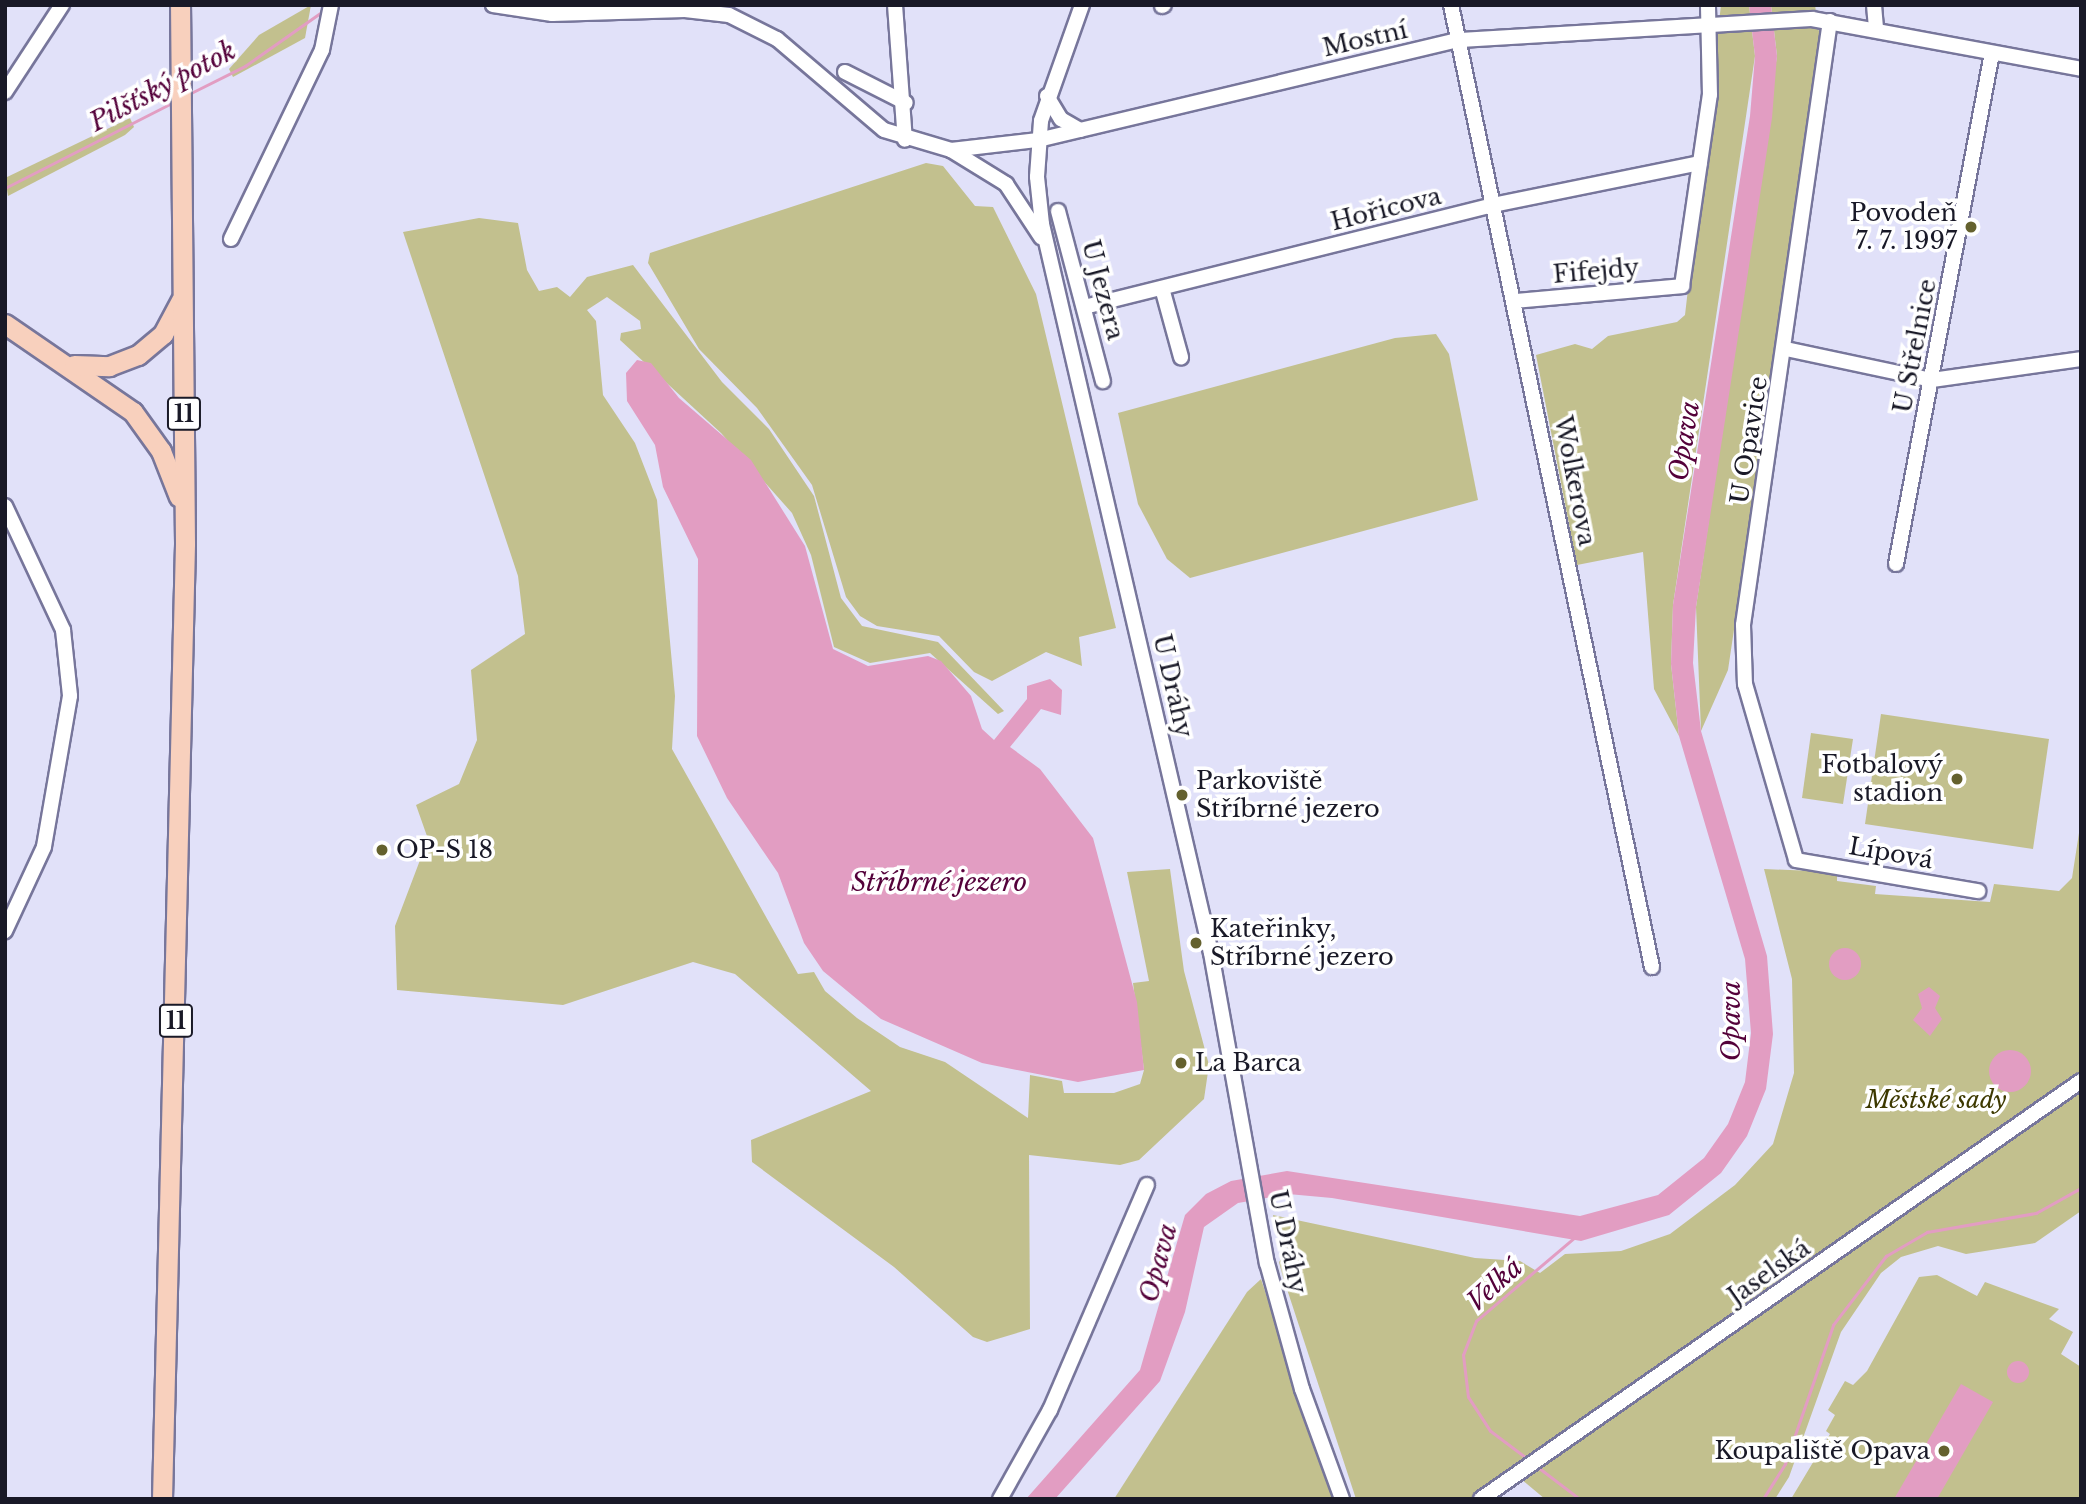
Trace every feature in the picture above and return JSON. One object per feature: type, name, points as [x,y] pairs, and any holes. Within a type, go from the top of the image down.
[{"type":"main road","name":"11","points":[[162,1499],[185,543],[180,5]]},
{"type":"main road","points":[[59,360],[100,368],[138,355],[169,326],[184,286]]},
{"type":"main road","points":[[5,324],[25,342],[59,360],[121,401],[153,437],[174,480],[185,543]]},
{"type":"street","points":[[5,92],[62,5]]},
{"type":"street","points":[[231,239],[330,22],[331,5]]},
{"type":"street","name":"U Dráhy","points":[[493,5],[552,14],[685,10],[729,15],[777,39],[905,140],[951,150],[1038,140],[1037,177],[1048,250],[1211,953],[1266,1256],[1302,1389],[1342,1499]]},
{"type":"street","points":[[895,5],[906,103],[905,140]]},
{"type":"street","points":[[1038,140],[1047,96],[1082,5]]},
{"type":"street","name":"Wolkerova","points":[[1451,5],[1515,301],[1652,967]]},
{"type":"street","points":[[1700,163],[1710,95],[1716,25],[1708,5]]},
{"type":"street","points":[[1874,5],[1876,27]]},
{"type":"street","name":"Mostní","points":[[1038,140],[1459,40],[1812,19],[1876,27],[1992,53],[2081,69]]},
{"type":"street","name":"U Opavice","points":[[1796,860],[1754,724],[1743,625],[1786,349],[1830,21]]},
{"type":"street","name":"U Střelnice","points":[[1896,564],[1992,53]]},
{"type":"street","points":[[845,72],[906,103]]},
{"type":"street","points":[[1047,96],[1060,120],[1080,130]]},
{"type":"street","name":"U Dráhy","points":[[951,150],[1006,184],[1048,250]]},
{"type":"street","name":"Hořicova","points":[[1084,307],[1493,205],[1700,163]]},
{"type":"street","name":"Fifejdy","points":[[1515,301],[1682,286],[1700,163]]},
{"type":"street","name":"U Jezera","points":[[1058,211],[1103,381]]},
{"type":"street","points":[[1162,288],[1181,357]]},
{"type":"street","points":[[1786,349],[1932,380],[2081,359]]},
{"type":"street","points":[[5,506],[63,629],[70,696],[44,847],[5,931]]},
{"type":"street","name":"Lípová","points":[[1796,860],[1978,891]]},
{"type":"street","name":"Jaselská","points":[[1481,1499],[2081,1081]]},
{"type":"street","points":[[1000,1499],[1050,1410],[1147,1185]]},
{"type":"green space","points":[[311,5],[305,38],[233,77],[229,69],[259,35]]},
{"type":"green space","points":[[1721,5],[1749,5],[1755,56],[1673,605],[1671,664],[1679,736],[1654,689],[1643,552],[1577,565],[1536,355],[1575,344],[1592,349],[1608,336],[1677,322],[1685,315]]},
{"type":"green space","points":[[1771,5],[1815,5],[1821,45],[1728,670],[1701,731],[1696,607],[1777,56]]},
{"type":"green space","points":[[130,118],[134,127],[125,135],[8,196],[5,178]]},
{"type":"green space","points":[[926,163],[943,166],[975,206],[993,207],[1036,294],[1116,628],[1079,637],[1082,666],[1046,652],[992,681],[974,672],[939,636],[877,626],[860,616],[846,597],[812,485],[757,408],[699,349],[648,263],[650,253]]},
{"type":"green space","points":[[479,218],[518,223],[527,270],[539,291],[557,287],[570,297],[587,277],[633,265],[722,382],[769,429],[814,496],[841,598],[862,626],[938,642],[1004,711],[998,714],[930,653],[870,663],[834,647],[811,555],[792,513],[721,433],[620,340],[621,333],[641,329],[640,321],[607,297],[587,310],[596,321],[603,395],[635,443],[657,500],[675,696],[672,749],[798,974],[814,972],[825,991],[857,1018],[900,1047],[945,1062],[1028,1118],[1030,1075],[1062,1081],[1064,1093],[1114,1093],[1140,1084],[1144,1070],[1133,983],[1149,981],[1127,872],[1170,869],[1184,971],[1209,1065],[1204,1099],[1139,1160],[1120,1165],[1029,1155],[1030,1329],[987,1342],[973,1337],[894,1267],[752,1162],[751,1140],[871,1091],[735,974],[693,962],[563,1005],[397,990],[395,926],[428,839],[416,805],[459,784],[477,740],[471,670],[525,634],[518,576],[403,232]]},
{"type":"green space","points":[[1436,334],[1449,354],[1478,500],[1190,578],[1167,559],[1138,504],[1118,413],[1395,338]]},
{"type":"green space","name":"Fotbalový stadion","points":[[1881,714],[2049,739],[2033,849],[1865,824]]},
{"type":"green space","points":[[1811,733],[1853,739],[1843,804],[1802,798]]},
{"type":"green space","name":"Městské sady","points":[[2081,820],[2081,1211],[2035,1243],[1966,1254],[1938,1246],[1901,1257],[1881,1273],[1841,1332],[1789,1477],[1775,1499],[1545,1499],[1510,1470],[1469,1499],[1356,1499],[1283,1277],[1279,1262],[1289,1249],[1279,1242],[1273,1215],[1475,1258],[1520,1261],[1540,1273],[1565,1254],[1621,1251],[1670,1234],[1735,1185],[1773,1144],[1794,1073],[1792,979],[1764,869],[1837,872],[1837,881],[1876,886],[1875,894],[1990,902],[1994,884],[2059,891],[2072,878]]},
{"type":"green space","points":[[1937,1275],[1977,1296],[1985,1282],[2059,1309],[2049,1319],[2073,1332],[2061,1354],[2081,1367],[2081,1499],[1791,1499],[1830,1434],[1826,1431],[1835,1415],[1828,1410],[1845,1381],[1853,1385],[1867,1371],[1919,1277]]},
{"type":"green space","points":[[1261,1279],[1334,1499],[1114,1499],[1247,1292]]},
{"type":"water","points":[[1749,5],[1771,5],[1777,56],[1772,118],[1696,607],[1693,663],[1701,731],[1767,956],[1773,1034],[1766,1089],[1747,1136],[1721,1173],[1669,1215],[1581,1241],[1332,1198],[1288,1194],[1238,1203],[1204,1227],[1185,1312],[1160,1381],[1055,1499],[1026,1499],[1140,1370],[1185,1215],[1206,1194],[1231,1181],[1287,1171],[1580,1216],[1658,1195],[1704,1158],[1728,1124],[1745,1082],[1751,1033],[1745,959],[1679,736],[1671,664],[1673,605],[1750,116],[1755,56]]},
{"type":"water","name":"Stříbrné jezero","points":[[637,360],[651,363],[679,398],[751,460],[805,546],[833,649],[868,666],[928,656],[941,661],[971,696],[982,729],[994,740],[1027,699],[1027,686],[1050,679],[1062,690],[1061,715],[1041,709],[1010,747],[1040,769],[1093,838],[1137,1002],[1144,1070],[1078,1082],[982,1063],[881,1019],[823,971],[804,943],[778,873],[727,798],[697,736],[698,559],[663,487],[655,445],[627,401],[626,373]]},
{"type":"water","points":[[1845,948],[1857,952],[1861,964],[1857,976],[1845,980],[1833,976],[1829,964],[1833,952]]},
{"type":"water","points":[[1929,987],[1940,996],[1935,1008],[1942,1019],[1930,1036],[1913,1020],[1922,1008],[1918,994]]},
{"type":"water","points":[[2010,1050],[2025,1056],[2031,1071],[2025,1086],[2010,1092],[1995,1086],[1989,1071],[1995,1056]]},
{"type":"water","points":[[2018,1361],[2026,1364],[2029,1372],[2026,1380],[2018,1383],[2010,1380],[2007,1372],[2010,1364]]},
{"type":"water","name":"Koupaliště Opava","points":[[1961,1384],[1993,1402],[1937,1499],[1894,1499]]},
{"type":"waterway","name":"Pilšťský potok","points":[[189,94],[245,66],[323,11]]},
{"type":"waterway","name":"Pilšťský potok","points":[[5,188],[174,102]]},
{"type":"waterway","points":[[1763,1499],[1785,1464],[1833,1325],[1886,1256],[1927,1232],[2036,1213],[2081,1188]]},
{"type":"waterway","name":"Velká","points":[[1527,1459],[1490,1431],[1468,1397],[1463,1355],[1476,1321],[1574,1238]]},
{"type":"waterway","name":"Velká","points":[[1538,1467],[1580,1499]]},
{"type":"place","name":"Povodeň 7. 7. 1997","points":[[1971,227]]},
{"type":"place","name":"Fotbalový stadion","points":[[1957,779]]},
{"type":"place","name":"Parkoviště Stříbrné jezero","points":[[1182,795]]},
{"type":"place","name":"OP-S 18","points":[[382,850]]},
{"type":"place","name":"Kateřinky, Stříbrné jezero","points":[[1196,943]]},
{"type":"place","name":"La Barca","points":[[1181,1063]]},
{"type":"place","name":"Koupaliště Opava","points":[[1944,1451]]},
{"type":"water label","name":"Opava","points":[[1685,441]]},
{"type":"water label","name":"Opava","points":[[1732,1021]]},
{"type":"water label","name":"Opava","points":[[1159,1263]]}]
